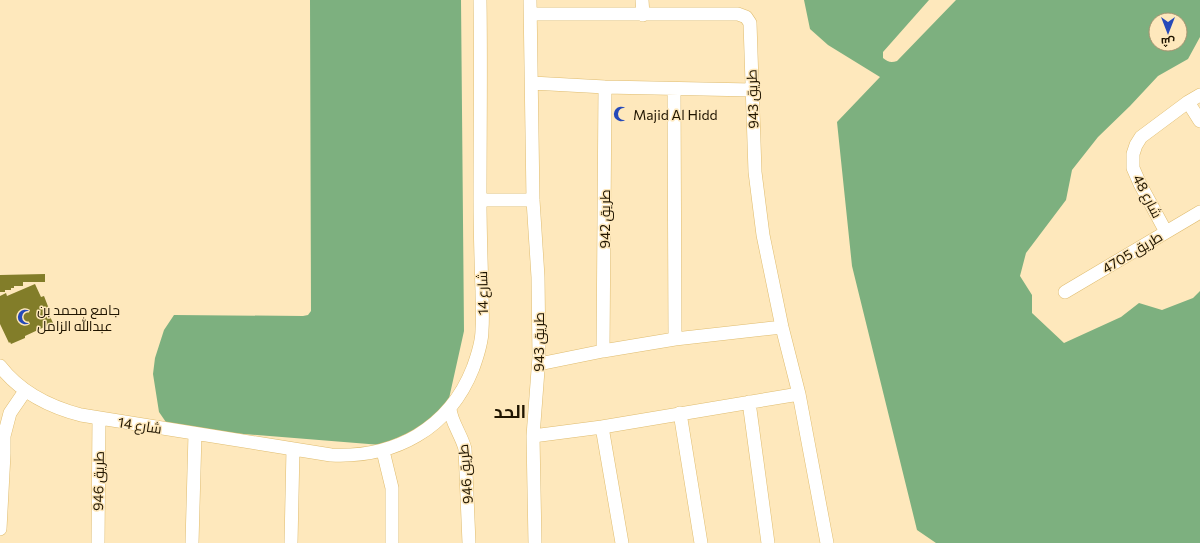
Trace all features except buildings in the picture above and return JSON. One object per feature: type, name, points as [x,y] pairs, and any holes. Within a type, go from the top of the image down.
[{"type":"street","name":"شارع 14","points":[[0,366],[15,383],[25,391],[64,410],[99,418],[331,455],[349,456],[383,451],[411,440],[427,430],[450,408],[465,386],[477,358],[482,331],[480,200],[480,0]]},
{"type":"street","name":"طريق 943","points":[[530,0],[533,200],[538,277],[539,364],[534,436],[535,543]]},
{"type":"street","points":[[642,0],[643,15]]},
{"type":"street","name":"طريق 943","points":[[531,14],[738,14],[746,16],[750,22],[755,172],[763,235],[782,327],[799,394],[827,543]]},
{"type":"street","points":[[532,83],[605,87],[752,90]]},
{"type":"street","name":"طريق 942","points":[[603,351],[605,87]]},
{"type":"street","points":[[674,89],[675,339]]},
{"type":"street","name":"شارع 48","points":[[1166,232],[1140,184],[1134,168],[1133,154],[1141,137],[1188,102],[1200,95]]},
{"type":"street","points":[[1188,102],[1200,121]]},
{"type":"street","points":[[480,200],[533,200]]},
{"type":"street","name":"طريق 4705","points":[[1065,292],[1200,212]]},
{"type":"street","points":[[539,364],[603,351],[675,339],[782,327]]},
{"type":"street","points":[[0,529],[4,436],[10,414],[25,391]]},
{"type":"street","points":[[534,436],[799,394]]},
{"type":"street","points":[[749,402],[768,543]]},
{"type":"street","name":"طريق 946","points":[[450,408],[451,418],[463,440],[466,449],[469,543]]},
{"type":"street","points":[[680,413],[701,543]]},
{"type":"street","name":"طريق 946","points":[[98,543],[99,418]]},
{"type":"street","points":[[602,426],[622,543]]},
{"type":"street","points":[[192,543],[195,434]]},
{"type":"street","points":[[291,543],[294,449]]},
{"type":"street","points":[[383,451],[392,488],[392,543]]},
{"type":"shaded area","points":[[310,0],[461,0],[464,331],[448,403],[420,428],[381,445],[170,428],[159,412],[153,374],[155,358],[164,330],[174,315],[303,316],[308,315],[311,311]]},
{"type":"shaded area","points":[[804,0],[929,0],[883,52],[883,58],[893,62],[897,61],[956,0],[1200,0],[1200,37],[1188,59],[1158,76],[1098,137],[1072,170],[1066,200],[1026,253],[1020,276],[1032,295],[1032,313],[1064,343],[1121,317],[1139,303],[1162,310],[1193,298],[1200,291],[1200,543],[936,543],[917,530],[852,266],[837,122],[880,77],[828,45],[810,29]]},
{"type":"place","name":"Majid Al Hidd","points":[[621,114]]},
{"type":"place","name":"جامع محمد بن عبدالله الزامل","points":[[25,317]]},
{"type":"district","name":"الحد","points":[[510,411]]}]
